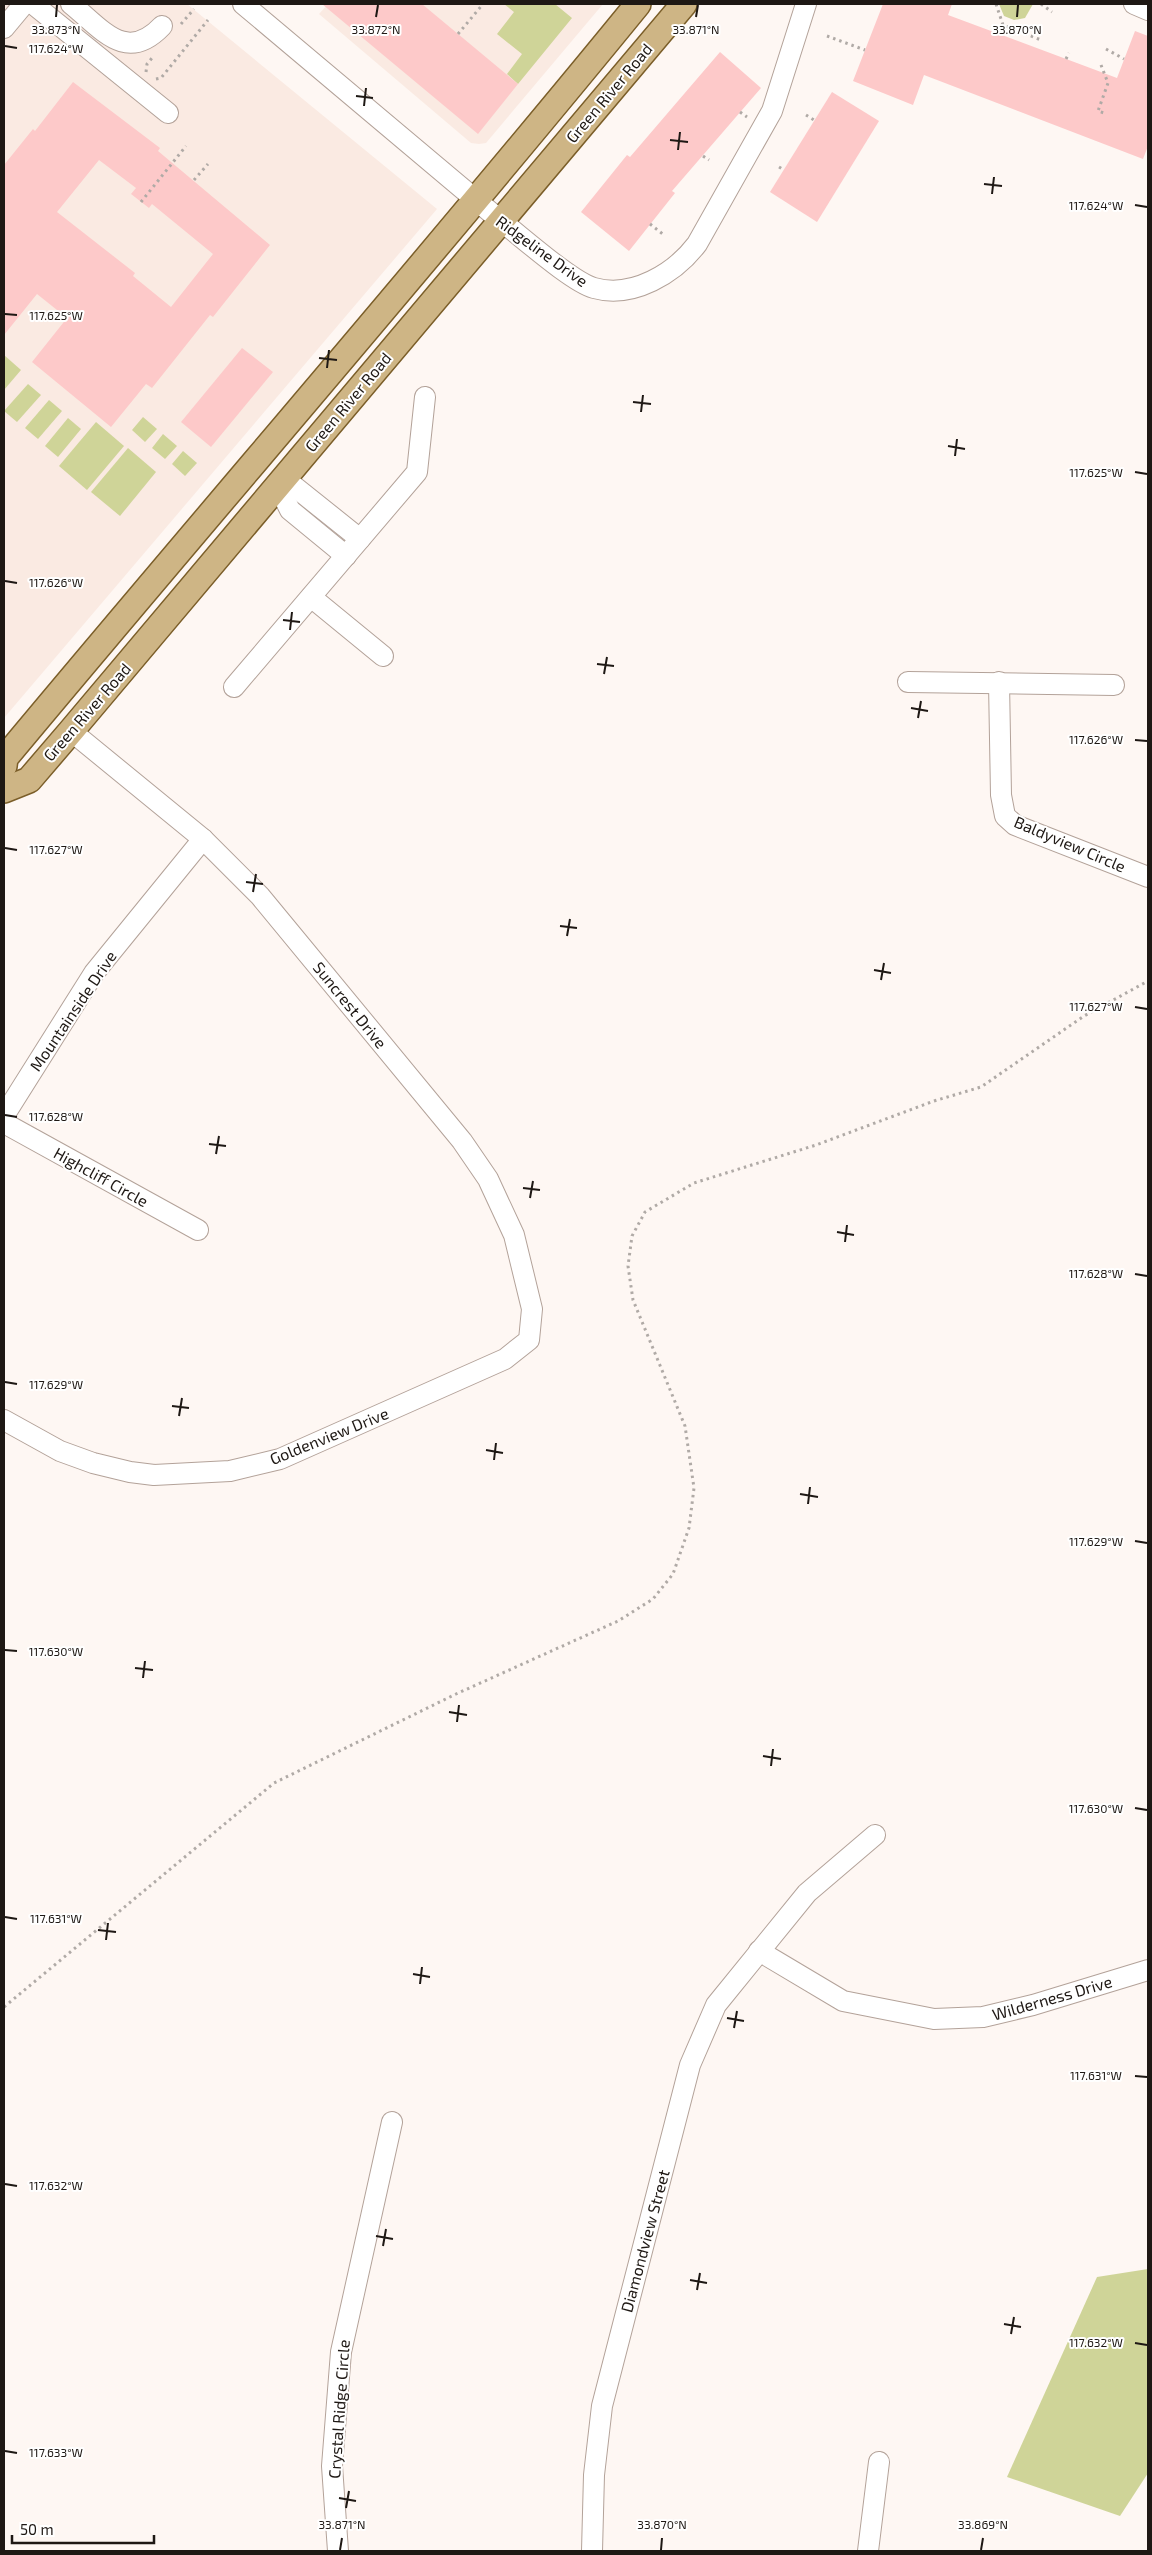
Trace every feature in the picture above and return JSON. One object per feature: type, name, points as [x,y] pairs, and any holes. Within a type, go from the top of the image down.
[{"type":"main road","name":"Green River Road","points":[[4,766],[5,758],[476,200],[638,4]]},
{"type":"main road","name":"Green River Road","points":[[4,790],[29,780],[282,483],[368,377],[684,4]]},
{"type":"main road","points":[[270,445],[282,483]]},
{"type":"main road","points":[[71,731],[78,671]]},
{"type":"street","points":[[4,28],[24,4]]},
{"type":"street","points":[[33,4],[168,113]]},
{"type":"street","points":[[71,4],[116,40],[128,43],[139,43],[150,39],[162,26]]},
{"type":"street","name":"Ridgeline Drive","points":[[243,4],[501,221],[583,284],[595,288],[615,290],[656,280],[684,261],[697,244],[772,111],[806,4]]},
{"type":"street","points":[[1134,4],[1148,10]]},
{"type":"street","points":[[234,687],[417,472],[424,397]]},
{"type":"street","points":[[282,483],[360,539]]},
{"type":"street","points":[[282,483],[290,510],[346,556]]},
{"type":"street","points":[[311,597],[383,656]]},
{"type":"street","points":[[908,682],[1114,685]]},
{"type":"street","name":"Baldyview Circle","points":[[999,682],[1001,795],[1005,816],[1015,825],[1148,877]]},
{"type":"street","name":"Suncrest Drive","points":[[71,731],[203,839],[260,896],[462,1141],[488,1179],[514,1236],[532,1309],[529,1340]]},
{"type":"street","name":"Mountainside Drive","points":[[4,1116],[94,972],[203,839]]},
{"type":"street","name":"Highcliff Circle","points":[[4,1124],[198,1230]]},
{"type":"street","name":"Goldenview Drive","points":[[4,1420],[60,1451],[93,1463],[130,1472],[171,1475],[230,1470],[280,1459],[355,1427],[505,1359],[529,1340]]},
{"type":"street","name":"Diamondview Street","points":[[592,2551],[594,2475],[602,2406],[690,2065],[716,2005],[759,1951],[807,1893],[875,1835]]},
{"type":"street","name":"Wilderness Drive","points":[[759,1951],[843,2000],[934,2019],[983,2017],[1148,1970]]},
{"type":"street","name":"Crystal Ridge Circle","points":[[338,2551],[332,2466],[341,2352],[392,2122]]},
{"type":"street","points":[[868,2551],[879,2462]]},
{"type":"path","points":[[458,34],[483,4]]},
{"type":"path","points":[[996,4],[1002,25],[998,33]]},
{"type":"path","points":[[1041,4],[1052,12]]},
{"type":"path","points":[[152,80],[161,78],[208,20]]},
{"type":"path","points":[[1002,25],[1041,40]]},
{"type":"path","points":[[827,36],[865,50]]},
{"type":"path","points":[[1106,49],[1124,59]]},
{"type":"path","points":[[1066,59],[1069,53]]},
{"type":"path","points":[[1101,65],[1108,77],[1108,83],[1098,111],[1104,113]]},
{"type":"path","points":[[806,115],[814,120]]},
{"type":"path","points":[[141,202],[186,146]]},
{"type":"path","points":[[702,156],[709,160]]},
{"type":"path","points":[[194,180],[208,164]]},
{"type":"path","points":[[779,167],[784,170]]},
{"type":"path","points":[[650,224],[664,235]]},
{"type":"path","points":[[4,2007],[274,1783],[456,1694],[618,1622],[652,1599],[673,1574],[689,1528],[694,1488],[684,1426],[633,1300],[628,1266],[629,1256],[632,1236],[645,1212],[694,1183],[816,1145],[934,1101],[981,1087],[1084,1016],[1148,981]]},
{"type":"shaded area","points":[[4,4],[187,4],[437,209],[4,718]]},
{"type":"shaded area","points":[[328,4],[603,4],[486,143],[479,144],[471,143],[319,14]]},
{"type":"green space","points":[[504,4],[555,4],[572,18],[518,84],[507,74],[522,54],[497,34],[514,12]]},
{"type":"green space","points":[[999,4],[1033,4],[1025,18],[1014,20],[1004,16]]},
{"type":"green space","points":[[4,355],[21,370],[4,390]]},
{"type":"green space","points":[[28,384],[41,395],[17,422],[4,411]]},
{"type":"green space","points":[[49,400],[62,411],[38,439],[25,428]]},
{"type":"green space","points":[[143,417],[157,429],[145,442],[132,430]]},
{"type":"green space","points":[[68,418],[81,429],[58,457],[45,446]]},
{"type":"green space","points":[[96,422],[124,446],[87,490],[59,466]]},
{"type":"green space","points":[[163,434],[177,446],[165,459],[152,448]]},
{"type":"green space","points":[[128,448],[156,472],[120,516],[91,492]]},
{"type":"green space","points":[[183,451],[197,463],[185,476],[172,464]]},
{"type":"green space","points":[[1148,2269],[1148,2473],[1120,2516],[1007,2477],[1097,2277]]},
{"type":"building","points":[[322,4],[422,4],[518,84],[478,134]]},
{"type":"building","points":[[883,4],[952,4],[948,15],[1117,78],[1135,31],[1148,36],[1148,146],[1143,159],[924,75],[913,105],[853,81]]},
{"type":"building","points":[[720,52],[761,88],[672,191],[675,193],[629,251],[581,212],[627,155],[630,157]]},
{"type":"building","points":[[73,82],[160,148],[158,151],[270,245],[213,317],[210,315],[152,388],[146,384],[111,427],[32,362],[67,318],[37,294],[4,335],[4,165],[33,129],[35,131]],"holes":[[[99,160],[136,188],[131,194],[149,208],[152,204],[213,254],[171,307],[133,276],[135,273],[57,212]]]},
{"type":"building","points":[[832,92],[879,121],[817,222],[770,192]]},
{"type":"building","points":[[242,348],[273,372],[211,447],[181,422]]}]
